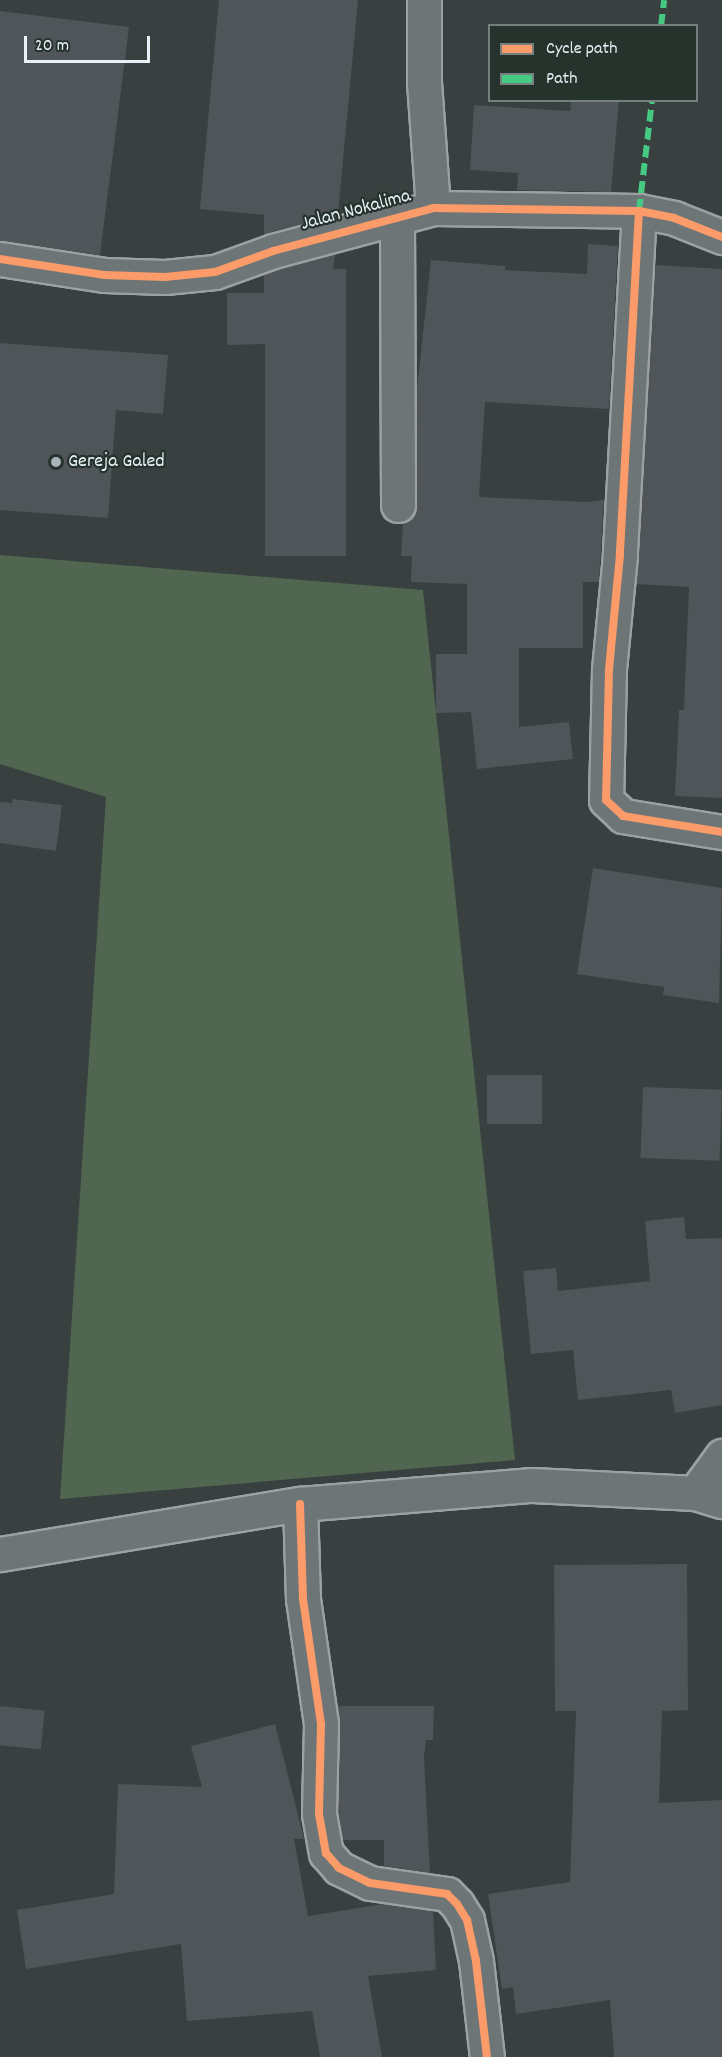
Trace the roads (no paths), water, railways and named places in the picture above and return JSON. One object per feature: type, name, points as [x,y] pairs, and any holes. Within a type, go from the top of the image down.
[{"type":"street","points":[[424,0],[424,82],[433,208]]},
{"type":"street","name":"Jalan Nokalima","points":[[0,259],[104,275],[165,277],[214,272],[397,216],[433,208],[639,211],[674,218],[722,237]]},
{"type":"street","points":[[639,211],[620,555],[609,670],[606,800],[623,816],[722,832]]},
{"type":"street","points":[[397,216],[398,505]]},
{"type":"street","points":[[0,1554],[300,1504],[532,1485],[708,1497],[722,1456]]},
{"type":"street","points":[[300,1504],[303,1599],[321,1724],[319,1814],[326,1854],[339,1868],[370,1883],[447,1894],[457,1904],[467,1920],[476,1961],[487,2057]]},
{"type":"place","name":"Gereja Galed","points":[[56,462]]}]
